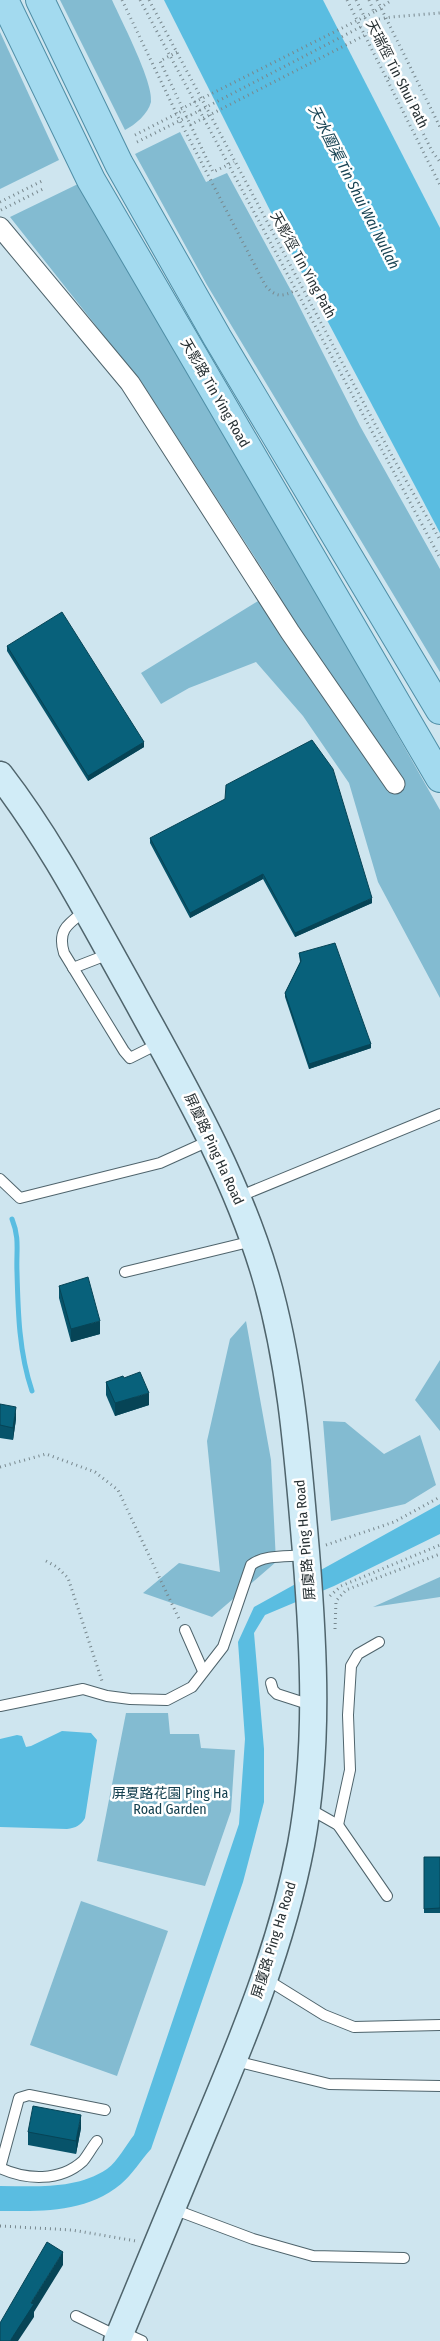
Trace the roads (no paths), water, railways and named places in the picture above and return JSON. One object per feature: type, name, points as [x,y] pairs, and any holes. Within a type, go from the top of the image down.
[{"type":"main road","name":"天影路 Tin Ying Road","points":[[4,0],[92,180],[440,778]]},
{"type":"main road","points":[[40,0],[119,164],[217,337],[440,710]]},
{"type":"street","points":[[0,226],[130,383],[290,632],[395,784]]},
{"type":"street","name":"屏廈路 Ping Ha Road","points":[[2,780],[49,847],[86,910],[212,1139],[238,1197],[254,1240],[274,1308],[293,1403],[318,1599],[315,1706],[307,1807],[293,1881],[265,1978],[234,2061],[156,2246],[125,2338]]},
{"type":"lane","points":[[86,910],[62,932],[60,942],[64,953],[130,1058],[160,1042]]},
{"type":"lane","points":[[73,968],[110,953]]},
{"type":"lane","points":[[238,1197],[440,1114]]},
{"type":"lane","points":[[0,1179],[20,1198],[160,1163],[212,1139]]},
{"type":"lane","points":[[124,1272],[254,1240]]},
{"type":"lane","points":[[0,1706],[83,1689],[107,1696],[167,1700],[192,1687],[222,1647],[251,1565],[258,1560],[267,1558],[312,1558]]},
{"type":"lane","points":[[185,1630],[203,1671]]},
{"type":"lane","points":[[338,1825],[350,1770],[348,1715],[351,1666],[358,1654],[379,1642]]},
{"type":"lane","points":[[271,1683],[273,1690],[277,1694],[315,1706]]},
{"type":"lane","points":[[307,1807],[338,1825],[387,1896]]},
{"type":"lane","points":[[265,1978],[324,2015],[354,2026],[440,2025]]},
{"type":"lane","points":[[234,2061],[335,2085],[440,2086]]},
{"type":"lane","points":[[97,2141],[83,2160],[70,2170],[45,2177],[30,2178],[0,2168],[19,2098],[28,2095],[106,2110]]},
{"type":"lane","points":[[172,2208],[253,2239],[313,2256],[404,2258]]},
{"type":"lane","points":[[76,2316],[125,2338]]},
{"type":"water","name":"天水圍渠 Tin Shui Wai Nullah","points":[[164,0],[323,0],[440,228],[440,533],[293,256]]},
{"type":"water","points":[[440,1504],[440,1534],[334,1586],[265,1615],[254,1633],[264,1749],[264,1802],[243,1882],[151,2149],[121,2184],[93,2200],[79,2205],[48,2210],[0,2211],[0,2186],[41,2186],[82,2181],[95,2176],[111,2166],[134,2135],[239,1824],[245,1739],[238,1642],[254,1607]]},
{"type":"water","points":[[62,1731],[91,1733],[97,1740],[85,1818],[78,1826],[67,1829],[0,1827],[0,1739],[17,1735],[22,1736],[26,1747]]},
{"type":"waterway","points":[[12,1219],[17,1239],[17,1287],[20,1332],[24,1362],[32,1391]]},
{"type":"park label","name":"屏夏路花園 Ping Ha Road Garden","points":[[170,1802]]}]
